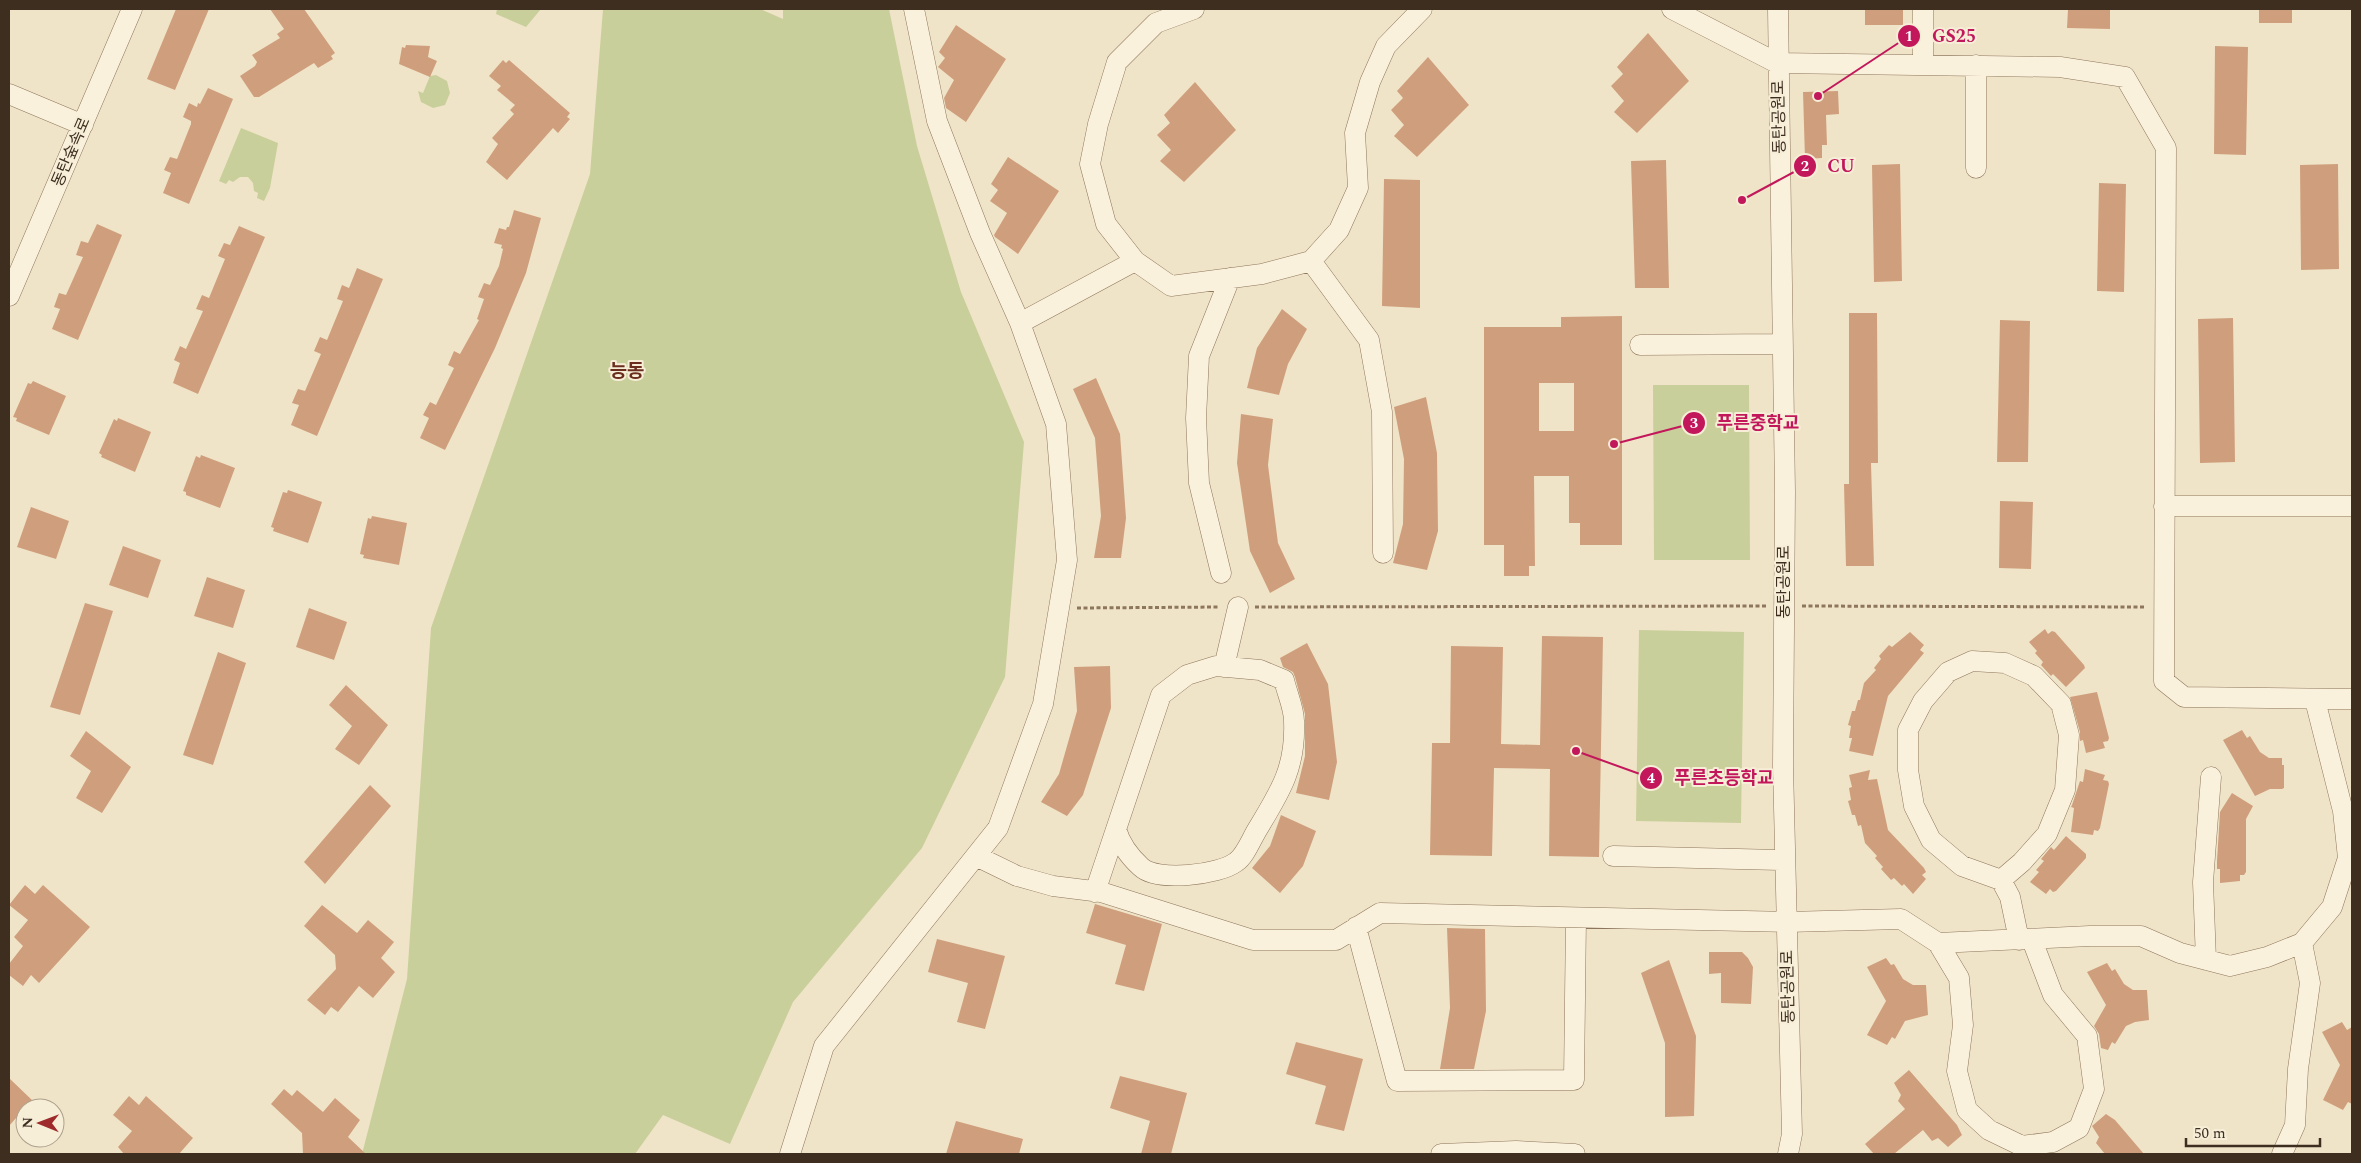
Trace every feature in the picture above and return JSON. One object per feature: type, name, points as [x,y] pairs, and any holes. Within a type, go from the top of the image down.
[{"type":"street","name":"동탄숲속로","points":[[9,296],[132,9]]},
{"type":"street","points":[[790,1154],[824,1046],[998,828],[1042,704],[1067,560],[1056,424],[1020,323],[980,233],[937,121],[914,9]]},
{"type":"street","points":[[1194,9],[1156,23],[1117,62],[1098,124],[1090,164],[1106,224],[1135,260],[1172,286],[1262,274],[1311,261],[1339,230],[1358,188],[1355,132],[1374,73],[1386,46],[1422,9]]},
{"type":"street","points":[[1672,9],[1778,63],[2060,67],[2125,77],[2166,148],[2164,681],[2184,697],[2352,699]]},
{"type":"street","name":"동탄공원로","points":[[1778,9],[1783,344],[1783,766],[1792,1134],[1788,1154]]},
{"type":"street","points":[[1923,9],[1923,65]]},
{"type":"street","points":[[1976,65],[1976,168]]},
{"type":"street","points":[[9,94],[83,125]]},
{"type":"street","points":[[1020,323],[1135,260]]},
{"type":"street","points":[[1311,261],[1369,340],[1382,412],[1383,553]]},
{"type":"street","points":[[1221,573],[1199,483],[1196,418],[1199,356],[1230,278]]},
{"type":"street","points":[[1640,345],[1783,344]]},
{"type":"street","points":[[2164,506],[2352,506]]},
{"type":"street","points":[[1224,667],[1238,607]]},
{"type":"street","points":[[976,856],[1017,876],[1053,886],[1095,892],[1253,940],[1336,940],[1380,913],[1787,922],[1901,919],[1938,943],[1960,978],[1962,1025],[1957,1071],[1967,1110],[1989,1130],[2022,1146],[2053,1142],[2079,1128],[2094,1089],[2087,1036],[2053,994],[2026,940],[2010,897],[2001,880],[1962,866],[1931,840],[1914,806],[1908,770],[1908,730],[1923,701],[1948,672],[1972,661],[2005,663],[2034,676],[2060,704],[2069,735],[2065,790],[2047,834],[2022,862],[2001,880]]},
{"type":"street","points":[[1095,892],[1116,829],[1161,696],[1187,675],[1216,666],[1260,670],[1284,680],[1294,720],[1290,768],[1279,795],[1238,862],[1219,871],[1189,876],[1162,874],[1142,868],[1120,839],[1116,829]]},
{"type":"street","points":[[1938,943],[2090,936],[2140,936],[2180,953],[2230,966],[2268,957],[2302,943],[2332,907],[2348,858],[2343,812],[2315,700]]},
{"type":"street","points":[[2206,960],[2203,882],[2211,777]]},
{"type":"street","points":[[1613,856],[1785,860]]},
{"type":"street","points":[[1356,927],[1397,1081],[1574,1080],[1576,918]]},
{"type":"street","points":[[2282,1154],[2295,1125],[2298,1069],[2310,983],[2302,943]]},
{"type":"street","points":[[1441,1154],[1516,1151],[1574,1154]]},
{"type":"path","points":[[1059,608],[2164,607]]},
{"type":"green space","points":[[497,9],[541,9],[526,27],[496,14]]},
{"type":"green space","points":[[603,9],[760,9],[783,19],[783,9],[889,9],[917,146],[961,292],[1024,442],[1005,677],[922,848],[793,1002],[730,1144],[663,1115],[635,1154],[362,1154],[407,979],[431,628],[590,174]]},
{"type":"green space","points":[[436,75],[447,81],[450,93],[445,105],[433,108],[421,102],[418,91],[423,93],[430,76]]},
{"type":"green space","points":[[241,128],[278,143],[270,188],[264,201],[257,198],[258,193],[254,191],[253,183],[248,177],[240,177],[233,182],[229,180],[226,184],[219,181]]},
{"type":"green space","points":[[1653,385],[1749,385],[1750,560],[1654,560]]},
{"type":"green space","points":[[1639,630],[1744,632],[1741,823],[1636,821]]},
{"type":"building","points":[[176,9],[209,9],[175,90],[147,79]]},
{"type":"building","points":[[270,9],[304,9],[335,53],[331,56],[333,59],[318,68],[314,63],[259,97],[254,97],[240,76],[255,66],[257,62],[252,55],[280,38],[277,34],[284,29]]},
{"type":"building","points":[[1865,9],[1903,9],[1903,25],[1865,25]]},
{"type":"building","points":[[2068,9],[2110,9],[2110,29],[2067,28]]},
{"type":"building","points":[[2259,9],[2292,9],[2292,23],[2259,23]]},
{"type":"building","points":[[956,25],[1006,59],[966,122],[946,108],[944,98],[954,80],[938,67],[945,58],[939,52]]},
{"type":"building","points":[[1648,33],[1689,81],[1637,133],[1614,112],[1624,101],[1611,86],[1623,74],[1617,67]]},
{"type":"building","points":[[406,45],[430,46],[428,57],[437,61],[430,77],[399,64],[402,47],[405,48]]},
{"type":"building","points":[[2215,46],[2248,47],[2246,155],[2214,154]]},
{"type":"building","points":[[1428,57],[1469,105],[1417,157],[1394,136],[1404,125],[1391,110],[1403,98],[1397,91]]},
{"type":"building","points":[[503,60],[506,63],[509,60],[570,113],[567,117],[570,119],[558,133],[553,128],[507,180],[486,162],[498,144],[492,138],[514,114],[510,110],[515,105],[497,90],[501,86],[489,76]]},
{"type":"building","points":[[1195,82],[1236,130],[1184,182],[1160,161],[1171,150],[1157,135],[1170,123],[1164,115]]},
{"type":"building","points":[[208,88],[233,99],[189,204],[163,193],[171,173],[164,170],[170,157],[177,159],[191,124],[191,121],[183,117],[189,103],[197,107]]},
{"type":"building","points":[[1838,91],[1839,114],[1826,115],[1827,145],[1822,145],[1822,158],[1805,159],[1803,92]]},
{"type":"building","points":[[1008,157],[1059,191],[1018,254],[995,237],[994,235],[1007,213],[990,201],[998,190],[991,184]]},
{"type":"building","points":[[1666,160],[1669,288],[1635,288],[1631,161]]},
{"type":"building","points":[[1900,164],[1902,281],[1874,282],[1872,165]]},
{"type":"building","points":[[2338,164],[2339,269],[2301,270],[2300,165]]},
{"type":"building","points":[[1384,179],[1420,180],[1420,308],[1382,306]]},
{"type":"building","points":[[2099,183],[2126,184],[2124,292],[2097,291]]},
{"type":"building","points":[[514,210],[541,218],[526,273],[495,348],[445,450],[420,438],[429,418],[423,415],[430,402],[436,405],[454,368],[448,365],[454,351],[460,354],[479,320],[477,319],[484,299],[478,297],[484,283],[490,285],[499,266],[503,249],[501,248],[502,245],[494,243],[499,228],[506,230],[509,227]]},
{"type":"building","points":[[97,224],[122,235],[78,340],[52,329],[60,309],[54,307],[59,293],[66,295],[83,257],[76,255],[81,241],[88,243]]},
{"type":"building","points":[[239,226],[265,237],[198,394],[173,383],[180,363],[174,360],[180,346],[186,349],[203,311],[196,309],[202,295],[209,298],[225,259],[218,256],[224,243],[230,245]]},
{"type":"building","points":[[357,268],[383,279],[317,436],[291,425],[299,405],[292,403],[298,389],[305,391],[321,354],[314,351],[320,337],[327,340],[343,301],[337,299],[342,285],[349,288]]},
{"type":"building","points":[[1282,309],[1307,329],[1288,364],[1279,395],[1247,388],[1257,348]]},
{"type":"building","points":[[1849,313],[1877,313],[1878,463],[1871,463],[1874,566],[1846,566],[1844,484],[1849,484]]},
{"type":"building","points":[[1622,316],[1622,545],[1580,545],[1580,523],[1569,523],[1569,476],[1534,476],[1535,566],[1529,566],[1529,576],[1504,576],[1504,545],[1484,545],[1484,327],[1561,327],[1561,317]],"holes":[[[1539,383],[1574,383],[1574,431],[1539,431]]]},
{"type":"building","points":[[2233,318],[2235,462],[2200,463],[2198,319]]},
{"type":"building","points":[[2000,320],[2030,321],[2028,462],[1997,462]]},
{"type":"building","points":[[1096,378],[1120,434],[1126,518],[1121,558],[1094,558],[1101,516],[1095,438],[1073,389]]},
{"type":"building","points":[[33,381],[66,396],[49,435],[16,421],[17,418],[13,417],[28,383],[31,384]]},
{"type":"building","points":[[1426,397],[1437,453],[1438,531],[1427,570],[1393,563],[1403,524],[1404,459],[1394,407]]},
{"type":"building","points":[[1241,414],[1273,419],[1268,465],[1278,543],[1295,579],[1270,593],[1250,551],[1237,463]]},
{"type":"building","points":[[118,418],[151,432],[135,472],[101,457],[102,455],[99,453],[114,419],[117,421]]},
{"type":"building","points":[[201,455],[235,468],[220,508],[186,495],[186,492],[183,491],[196,456],[200,458]]},
{"type":"building","points":[[288,490],[322,502],[308,543],[273,531],[274,528],[271,527],[283,492],[287,493]]},
{"type":"building","points":[[2000,501],[2033,502],[2031,569],[1999,568]]},
{"type":"building","points":[[31,507],[69,521],[56,559],[17,547]]},
{"type":"building","points":[[372,516],[407,523],[399,565],[363,558],[364,555],[360,554],[368,518],[371,519]]},
{"type":"building","points":[[123,546],[161,560],[148,598],[109,585]]},
{"type":"building","points":[[207,577],[245,590],[233,628],[194,616]]},
{"type":"building","points":[[85,603],[113,611],[80,715],[50,707]]},
{"type":"building","points":[[309,608],[347,622],[334,660],[296,647]]},
{"type":"building","points":[[2045,629],[2048,634],[2052,631],[2055,632],[2084,665],[2085,668],[2066,687],[2053,674],[2051,676],[2041,665],[2043,662],[2029,642]]},
{"type":"building","points":[[1910,632],[1924,645],[1920,650],[1924,653],[1888,696],[1873,756],[1849,751],[1852,738],[1849,738],[1851,726],[1848,725],[1852,711],[1855,711],[1858,700],[1860,700],[1864,683],[1876,670],[1874,668],[1881,659],[1879,656],[1889,645],[1892,647]]},
{"type":"building","points":[[1542,636],[1603,637],[1599,857],[1549,856],[1550,769],[1494,768],[1492,856],[1430,855],[1432,743],[1450,743],[1451,646],[1503,647],[1501,744],[1540,745]]},
{"type":"building","points":[[1307,643],[1328,684],[1337,762],[1329,800],[1296,793],[1305,756],[1305,714],[1293,672],[1283,667],[1280,658]]},
{"type":"building","points":[[218,652],[246,663],[213,765],[183,755]]},
{"type":"building","points":[[1110,666],[1111,708],[1083,795],[1067,816],[1041,802],[1059,774],[1077,711],[1074,667]]},
{"type":"building","points":[[346,685],[388,725],[359,765],[335,749],[352,726],[329,705]]},
{"type":"building","points":[[2097,692],[2109,738],[2108,741],[2103,742],[2105,748],[2086,753],[2083,740],[2080,741],[2080,732],[2070,697]]},
{"type":"building","points":[[2242,730],[2247,738],[2250,736],[2260,752],[2269,758],[2282,758],[2282,765],[2284,765],[2284,788],[2270,789],[2255,796],[2223,740]]},
{"type":"building","points":[[86,731],[131,767],[102,813],[76,798],[91,771],[70,756]]},
{"type":"building","points":[[2085,769],[2105,775],[2103,780],[2108,781],[2109,784],[2100,828],[2098,831],[2094,830],[2093,835],[2071,832],[2074,808],[2071,807],[2080,781],[2083,782]]},
{"type":"building","points":[[1870,770],[1868,780],[1877,779],[1888,830],[1926,872],[1922,875],[1926,879],[1913,894],[1904,884],[1902,886],[1894,878],[1891,880],[1881,869],[1883,867],[1875,858],[1877,856],[1865,843],[1861,825],[1858,826],[1855,815],[1852,815],[1848,801],[1851,800],[1849,788],[1852,787],[1849,775]]},
{"type":"building","points":[[370,785],[391,806],[325,884],[304,862]]},
{"type":"building","points":[[2232,793],[2253,806],[2246,819],[2246,872],[2244,875],[2240,875],[2240,881],[2220,883],[2220,869],[2217,869],[2217,861],[2220,812]]},
{"type":"building","points":[[1281,815],[1316,831],[1303,866],[1280,893],[1252,868],[1270,846]]},
{"type":"building","points":[[2066,836],[2086,854],[2086,858],[2056,891],[2053,892],[2050,889],[2046,894],[2030,882],[2039,872],[2036,870],[2044,861],[2041,859],[2051,847],[2054,850]]},
{"type":"building","points":[[25,885],[35,894],[43,885],[90,927],[39,983],[31,975],[23,986],[9,975],[9,964],[23,946],[14,937],[28,920],[9,905]]},
{"type":"building","points":[[1095,904],[1162,924],[1144,991],[1115,984],[1126,945],[1086,933]]},
{"type":"building","points":[[322,905],[357,933],[368,920],[394,942],[381,958],[395,972],[373,998],[359,986],[338,1012],[331,1007],[325,1015],[307,1000],[336,969],[335,955],[304,926]]},
{"type":"building","points":[[1447,928],[1485,929],[1486,1011],[1474,1069],[1440,1069],[1450,1008]]},
{"type":"building","points":[[937,939],[1005,956],[985,1029],[957,1022],[968,983],[928,972]]},
{"type":"building","points":[[1709,952],[1742,952],[1748,958],[1753,967],[1751,1004],[1721,1003],[1721,973],[1709,974]]},
{"type":"building","points":[[1886,958],[1891,965],[1894,964],[1903,979],[1913,985],[1926,985],[1928,1015],[1905,1021],[1895,1039],[1892,1037],[1887,1045],[1867,1035],[1886,1001],[1867,967]]},
{"type":"building","points":[[1669,960],[1696,1036],[1694,1116],[1665,1117],[1665,1043],[1641,973]]},
{"type":"building","points":[[2107,963],[2112,971],[2115,969],[2124,984],[2133,990],[2147,990],[2149,1020],[2135,1022],[2126,1026],[2115,1044],[2112,1042],[2108,1050],[2101,1048],[2099,1034],[2094,1026],[2106,1005],[2087,972]]},
{"type":"building","points":[[2342,1022],[2347,1030],[2352,1027],[2352,1104],[2348,1102],[2343,1110],[2323,1100],[2340,1065],[2322,1032]]},
{"type":"building","points":[[1296,1042],[1363,1059],[1344,1131],[1315,1124],[1326,1086],[1286,1074]]},
{"type":"building","points":[[1909,1070],[1957,1125],[1962,1135],[1948,1147],[1938,1138],[1932,1141],[1923,1130],[1894,1154],[1874,1154],[1865,1144],[1905,1109],[1898,1101],[1901,1095],[1894,1083]]},
{"type":"building","points":[[1120,1076],[1187,1093],[1171,1154],[1141,1154],[1150,1121],[1110,1108]]},
{"type":"building","points":[[9,1078],[30,1098],[15,1098],[15,1119],[9,1126]]},
{"type":"building","points":[[284,1089],[292,1096],[297,1090],[323,1112],[335,1098],[360,1120],[348,1137],[366,1154],[303,1154],[302,1133],[271,1104]]},
{"type":"building","points":[[129,1096],[139,1105],[146,1096],[193,1138],[179,1154],[124,1154],[118,1147],[132,1131],[113,1115]]},
{"type":"building","points":[[2106,1114],[2115,1120],[2144,1154],[2105,1154],[2096,1143],[2099,1137],[2092,1126]]},
{"type":"building","points":[[956,1121],[1023,1139],[1019,1154],[946,1154]]},
{"type":"place","name":"GS25","points":[[1818,96]]},
{"type":"place","name":"CU","points":[[1742,200]]},
{"type":"place","name":"푸른중학교","points":[[1614,444]]},
{"type":"place","name":"푸른초등학교","points":[[1576,751]]},
{"type":"district","name":"능동","points":[[627,371]]}]
